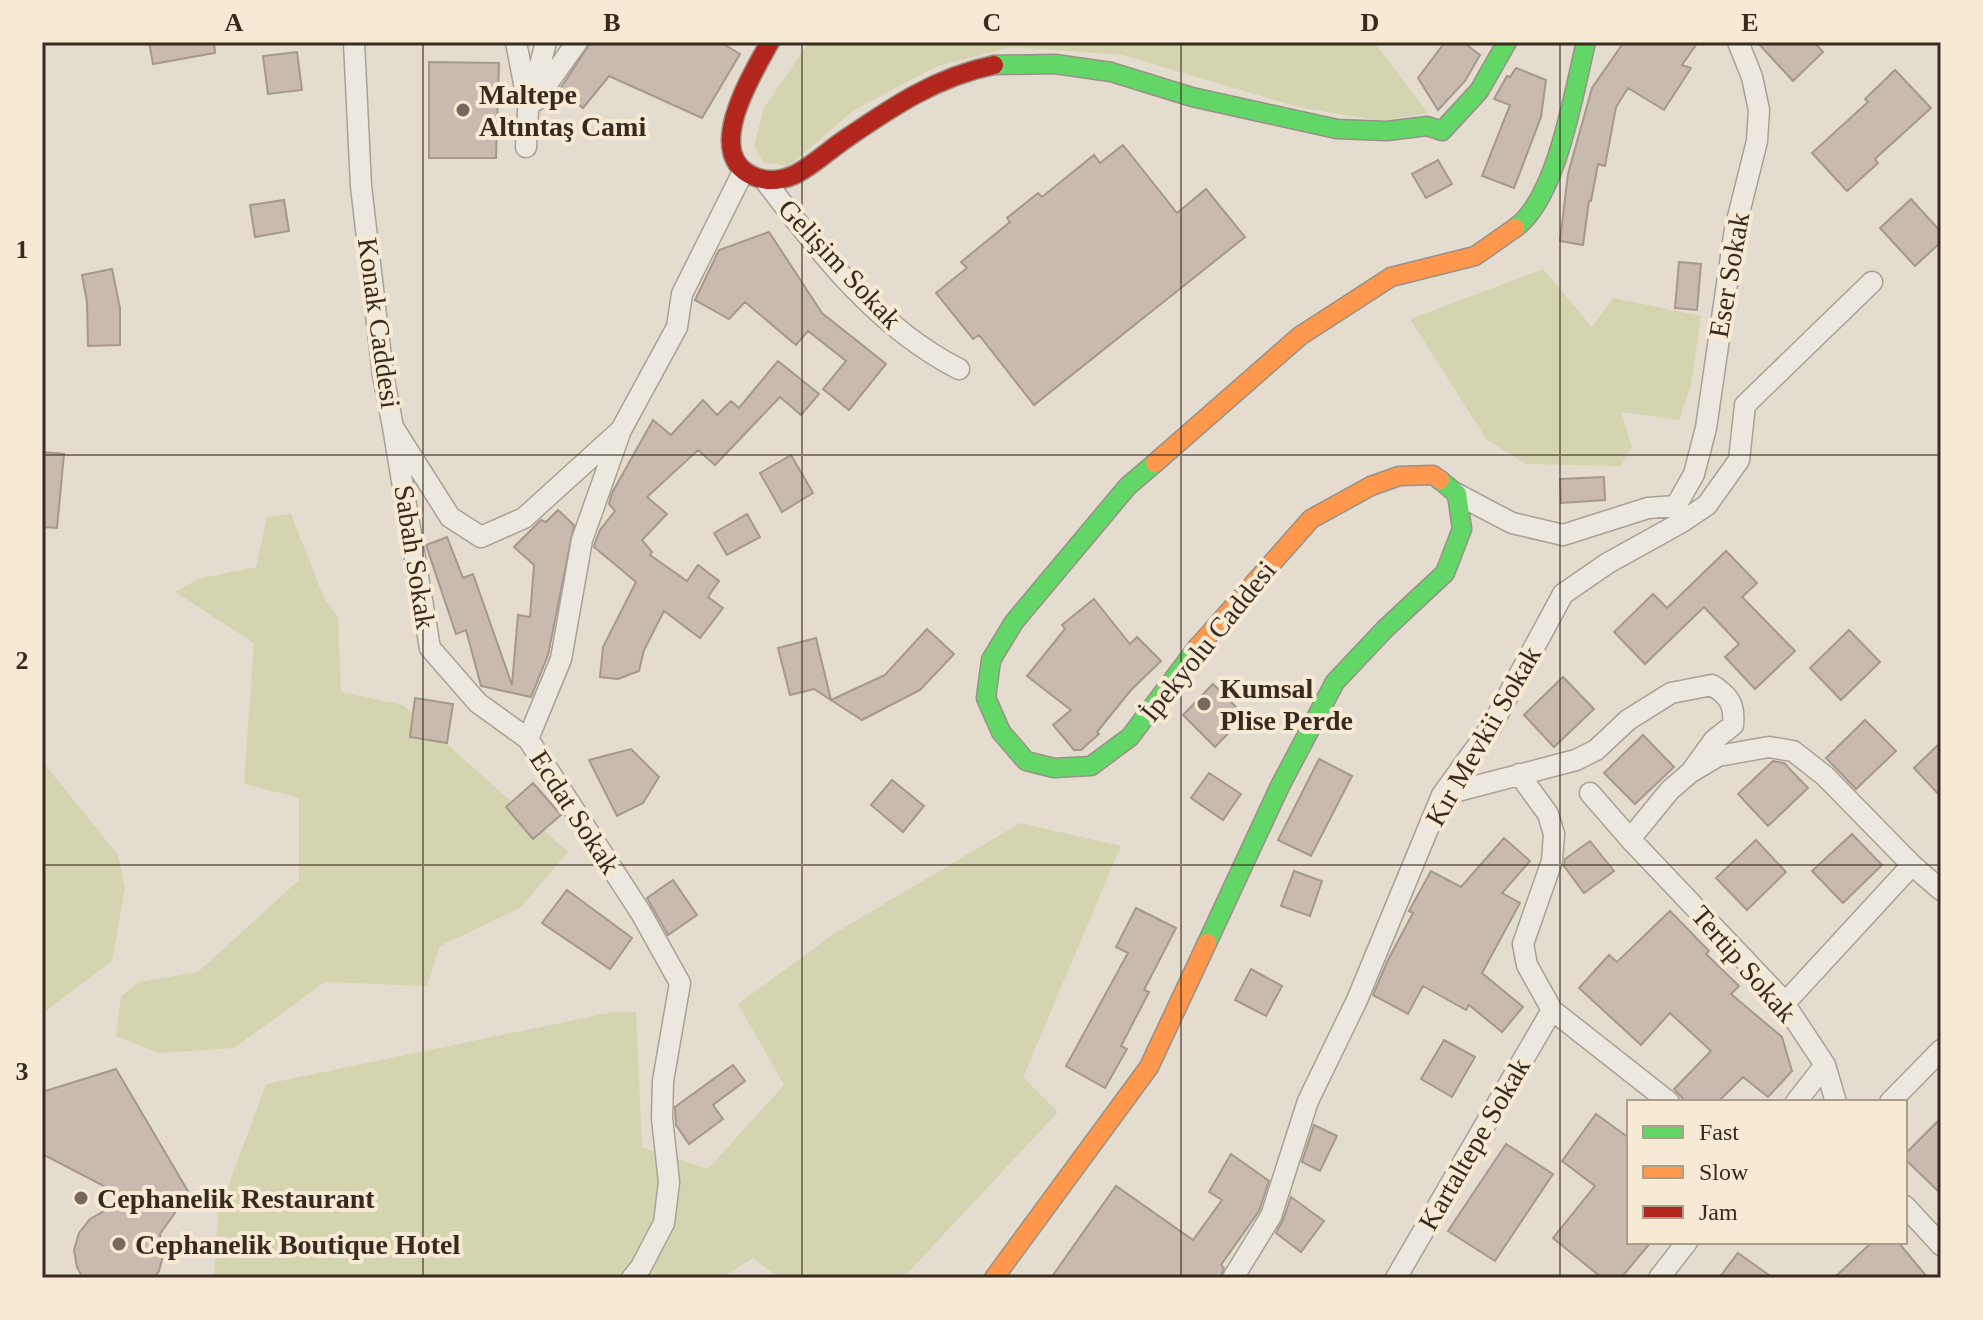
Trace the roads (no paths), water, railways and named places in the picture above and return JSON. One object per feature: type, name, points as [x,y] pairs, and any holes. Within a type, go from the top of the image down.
[{"type":"street","name":"Konak Caddesi","points":[[354,42],[361,186],[383,375],[393,427],[450,517],[481,537],[524,518],[621,430]]},
{"type":"street","points":[[516,42],[528,111]]},
{"type":"street","points":[[526,147],[528,111],[546,42]]},
{"type":"street","points":[[528,111],[577,42]]},
{"type":"street","points":[[770,42],[738,101],[732,129],[733,153],[743,172],[766,182],[794,175],[910,96],[945,78],[993,65],[1055,64],[1111,72],[1192,97],[1337,129],[1387,131],[1427,126],[1442,131],[1479,91],[1507,42]]},
{"type":"street","name":"İpekyolu Caddesi","points":[[1457,494],[1433,475],[1399,476],[1371,486],[1311,519],[1191,655],[1130,737],[1091,766],[1054,768],[1026,761],[1001,732],[986,698],[991,660],[1014,622],[1128,486],[1300,336],[1391,277],[1475,256],[1521,224],[1541,199],[1554,163],[1586,42]]},
{"type":"street","name":"Eser Sokak","points":[[1679,514],[1706,428],[1735,229],[1757,141],[1759,110],[1752,77],[1738,42]]},
{"type":"street","name":"Ecdat Sokak","points":[[632,1278],[664,1223],[669,1182],[662,1118],[663,1081],[680,983],[641,913],[528,739],[561,659],[582,540],[621,430],[677,327],[682,294],[743,172]]},
{"type":"street","name":"Gelişim Sokak","points":[[766,182],[809,238],[880,315],[932,355],[959,369]]},
{"type":"street","name":"Kır Mevkii Sokak","points":[[1233,1278],[1271,1216],[1308,1101],[1357,1000],[1442,795],[1491,727],[1563,594],[1679,514],[1707,505],[1739,460],[1745,405],[1872,282]]},
{"type":"street","name":"Sabah Sokak","points":[[393,427],[430,648],[478,703],[528,739]]},
{"type":"street","points":[[1457,494],[1512,523],[1563,535],[1648,508],[1679,514]]},
{"type":"street","points":[[994,1278],[1149,1067],[1280,786],[1335,682],[1385,629],[1445,573],[1462,529],[1457,494]]},
{"type":"street","points":[[1442,795],[1576,760],[1596,750],[1628,720],[1671,693],[1712,685],[1726,694],[1734,709],[1733,725],[1714,740],[1691,772]]},
{"type":"street","points":[[1630,839],[1670,790],[1691,772],[1718,756],[1769,747],[1793,751],[1825,776],[1912,865],[1941,890]]},
{"type":"street","points":[[1519,774],[1548,814],[1554,834],[1552,861],[1523,944],[1527,965],[1552,1010],[1666,1100]]},
{"type":"street","name":"Tertip Sokak","points":[[1590,793],[1784,1004],[1825,1065],[1835,1100]]},
{"type":"street","points":[[1784,1004],[1912,865]]},
{"type":"street","name":"Kartaltepe Sokak","points":[[1396,1278],[1552,1010]]},
{"type":"street","points":[[1892,1100],[1941,1050]]},
{"type":"street","points":[[1798,1100],[1825,1065]]},
{"type":"street","points":[[1907,1208],[1941,1245]]},
{"type":"street","points":[[1659,1278],[1685,1244]]},
{"type":"place","name":"Maltepe Altıntaş Cami","points":[[463,110]]},
{"type":"place","name":"Kumsal Plise Perde","points":[[1204,704]]},
{"type":"place","name":"Cephanelik Restaurant","points":[[81,1198]]},
{"type":"place","name":"Cephanelik Boutique Hotel","points":[[119,1244]]}]
